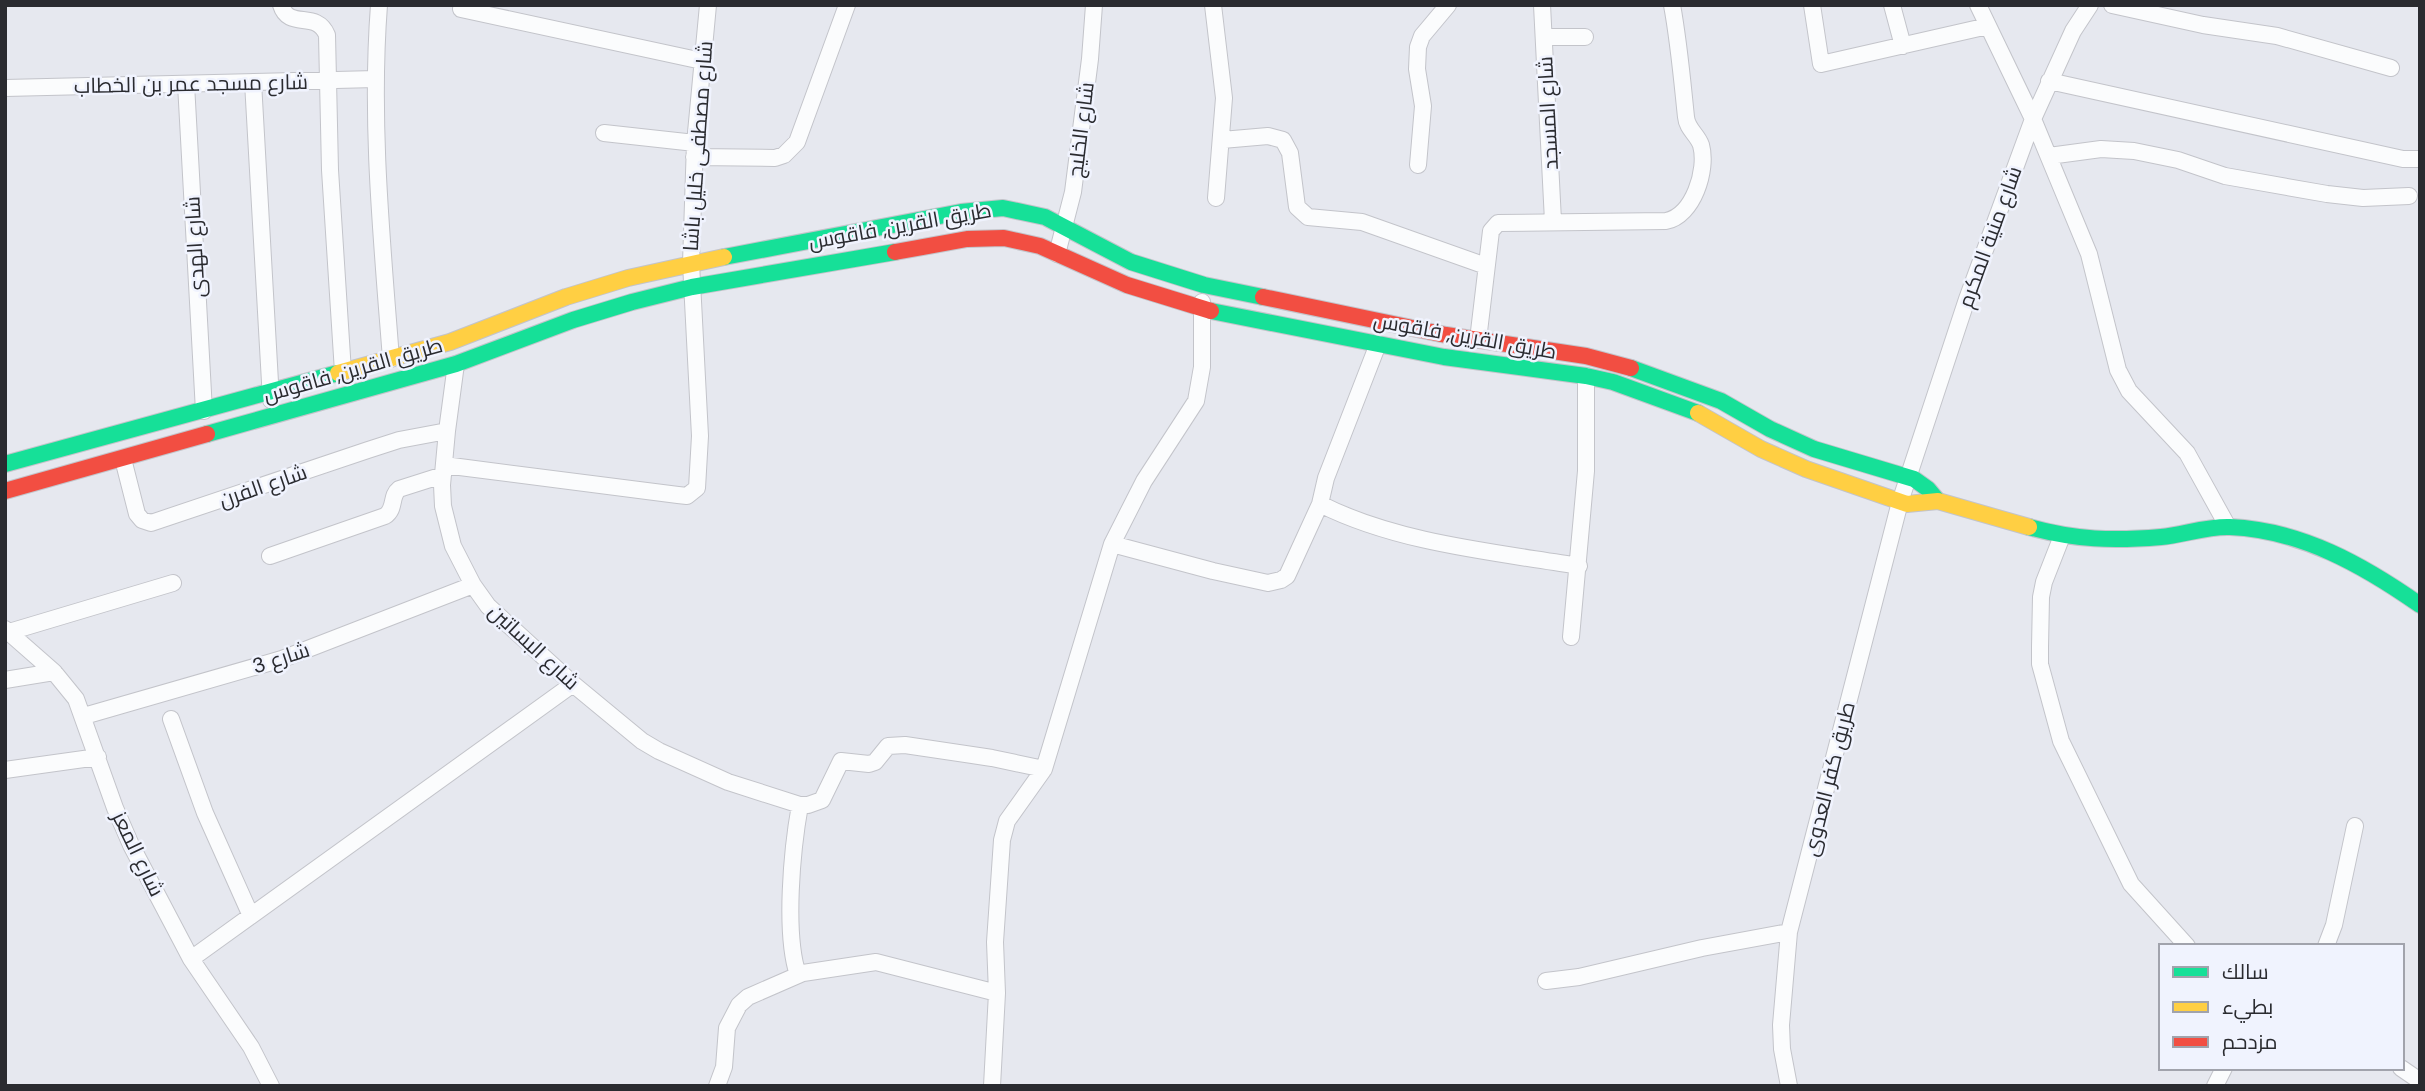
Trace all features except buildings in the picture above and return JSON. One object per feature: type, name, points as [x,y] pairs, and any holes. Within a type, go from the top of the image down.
[{"type":"main road","name":"طريق القرين, فاقوس","points":[[5,464],[450,342],[597,288],[691,263],[982,209],[1003,208],[1024,211],[1064,226],[1131,262],[1204,285],[1446,335],[1586,356],[1641,370],[1721,401],[1770,429],[1814,449],[1921,483],[1938,501]]},
{"type":"main road","name":"طريق القرين, فاقوس","points":[[5,491],[456,364],[602,310],[692,287],[967,239],[1004,238],[1022,241],[1127,285],[1200,309],[1444,358],[1586,376],[1665,399],[1783,459],[1900,502],[1923,505],[1938,501],[2062,536],[2084,539],[2137,539],[2228,527],[2278,534],[2327,550],[2372,573],[2420,605]]},
{"type":"main road","points":[[1317,332],[1322,310]]},
{"type":"main road","points":[[1444,358],[1446,335]]},
{"type":"street","points":[[281,5],[287,16],[314,21],[325,29],[327,35],[330,170],[343,372]]},
{"type":"street","points":[[379,5],[376,79],[379,192],[391,359]]},
{"type":"street","name":"شارع مصطفى خليل باشا","points":[[444,470],[678,495],[693,493],[699,481],[700,436],[691,263],[695,150],[708,5]]},
{"type":"street","points":[[604,133],[695,150],[775,158],[792,150],[847,5]]},
{"type":"street","name":"شارع الخليج","points":[[1057,254],[1073,192],[1094,5]]},
{"type":"street","points":[[1213,5],[1224,81],[1216,198]]},
{"type":"street","points":[[1418,165],[1423,106],[1417,69],[1418,47],[1422,36],[1448,5]]},
{"type":"street","name":"شارع المسجد","points":[[1542,5],[1553,222]]},
{"type":"street","points":[[1478,340],[1491,231],[1499,223],[1666,221],[1682,214],[1692,198],[1700,176],[1702,153],[1700,142],[1687,123],[1672,5]]},
{"type":"street","points":[[1812,5],[1821,64],[1989,26]]},
{"type":"street","points":[[1892,5],[1903,46]]},
{"type":"street","points":[[1978,5],[2034,119],[2089,254],[2118,370],[2129,391],[2187,453],[2228,527]]},
{"type":"street","name":"شارع منية المكرم","points":[[1907,477],[1967,299],[2034,119],[2073,32],[2090,5]]},
{"type":"street","points":[[2112,5],[2277,36],[2391,68]]},
{"type":"street","points":[[461,9],[702,61]]},
{"type":"street","points":[[1544,37],[1585,37]]},
{"type":"street","name":"شارع مسجد عمر بن الخطاب","points":[[5,88],[376,79]]},
{"type":"street","points":[[2049,81],[2403,159],[2420,159]]},
{"type":"street","points":[[253,82],[272,416]]},
{"type":"street","name":"شارع الهدى","points":[[186,84],[204,411]]},
{"type":"street","points":[[1222,140],[1268,136],[1283,140],[1290,153],[1297,207],[1308,216],[1362,222],[1486,266]]},
{"type":"street","points":[[2049,156],[2101,149],[2134,151],[2178,160],[2225,176],[2328,194],[2362,198],[2409,196]]},
{"type":"street","points":[[992,1086],[997,993],[995,942],[1002,840],[1011,814],[1044,769],[1112,544],[1144,481],[1196,401],[1202,367],[1200,309],[1204,285]]},
{"type":"street","points":[[1112,544],[1213,571],[1275,582],[1287,576],[1320,504],[1326,478],[1378,344]]},
{"type":"street","name":"شارع البساتين","points":[[456,364],[447,431],[443,506],[453,546],[473,585],[488,606],[573,684],[642,741],[728,782],[800,805]]},
{"type":"street","points":[[1571,638],[1586,471],[1586,376]]},
{"type":"street","name":"شارع الفرن","points":[[123,459],[137,514],[142,520],[151,523],[399,440],[447,431]]},
{"type":"street","points":[[270,556],[385,516],[392,509],[394,495],[399,489],[444,470]]},
{"type":"street","name":"طريق كفر العدوى","points":[[1789,1086],[1782,1049],[1781,1025],[1790,932],[1907,477]]},
{"type":"street","points":[[1320,504],[1344,516],[1429,540],[1579,566]]},
{"type":"street","points":[[2062,536],[2050,561],[2042,590],[2040,647],[2040,664],[2061,741],[2131,884],[2185,944]]},
{"type":"street","points":[[7,631],[173,583]]},
{"type":"street","name":"شارع 3","points":[[84,716],[282,659],[473,585]]},
{"type":"street","name":"شارع المعز","points":[[7,631],[54,672],[76,699],[131,845],[191,959],[251,1047],[271,1086]]},
{"type":"street","points":[[5,680],[54,672]]},
{"type":"street","points":[[191,959],[573,684]]},
{"type":"street","points":[[171,719],[205,813],[251,916]]},
{"type":"street","points":[[798,975],[791,944],[791,924],[795,834],[800,805],[821,800],[841,761],[869,764],[875,762],[888,746],[894,745],[926,747],[1044,769]]},
{"type":"street","points":[[5,770],[97,757]]},
{"type":"street","points":[[2327,944],[2334,925],[2354,826]]},
{"type":"street","points":[[1546,981],[1579,977],[1702,948],[1790,932]]},
{"type":"street","points":[[717,1086],[724,1067],[727,1028],[739,1005],[748,998],[809,971],[876,962],[997,993]]},
{"type":"street","points":[[2215,1086],[2223,1070]]},
{"type":"street","points":[[2404,1070],[2420,1081]]},
{"type":"traffic: fast","points":[[724,257],[961,212],[1003,208],[1045,217],[1131,262],[1204,285],[1263,297]]},
{"type":"traffic: fast","points":[[207,434],[456,364],[573,320],[632,302],[692,287],[895,252]]},
{"type":"traffic: fast","points":[[1211,311],[1444,357],[1586,376],[1613,382],[1698,413]]},
{"type":"traffic: fast","points":[[1631,368],[1721,401],[1770,429],[1814,449],[1914,479],[1938,501]]},
{"type":"traffic: fast","points":[[5,464],[338,373]]},
{"type":"traffic: fast","points":[[2029,527],[2062,535],[2110,539],[2161,537],[2221,527],[2282,535],[2306,542],[2354,564],[2420,605]]},
{"type":"traffic: slow","points":[[338,373],[450,342],[566,297],[628,278],[724,257]]},
{"type":"traffic: slow","points":[[1698,413],[1761,449],[1806,469],[1907,504],[1938,501],[2029,527]]},
{"type":"traffic: jam","points":[[895,252],[967,239],[1004,238],[1040,246],[1127,285],[1211,311]]},
{"type":"traffic: jam","points":[[1263,297],[1446,335],[1586,356],[1631,368]]},
{"type":"traffic: jam","points":[[5,491],[207,434]]}]
